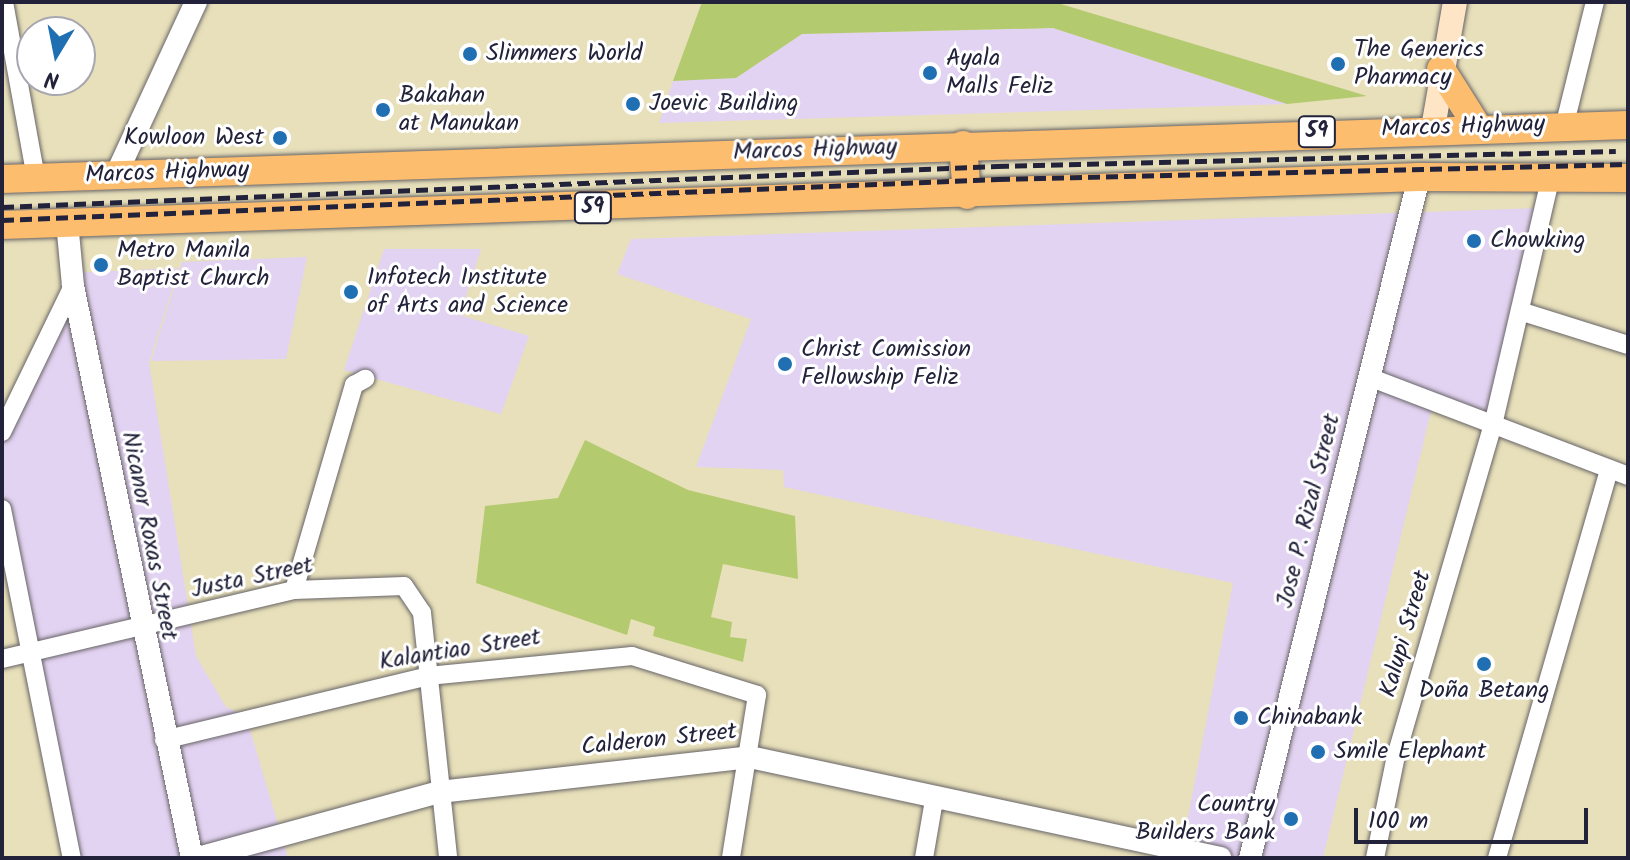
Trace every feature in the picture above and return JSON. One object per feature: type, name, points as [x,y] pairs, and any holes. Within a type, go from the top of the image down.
[{"type":"main road","points":[[1433,128],[1455,2]]},
{"type":"main road","points":[[1441,69],[1477,126]]},
{"type":"main road","name":"Marcos Highway","points":[[2,179],[1565,123],[1628,125]]},
{"type":"main road","points":[[963,145],[967,195]]},
{"type":"main road","points":[[364,167],[381,213]]},
{"type":"main road","points":[[353,214],[364,167]]},
{"type":"main road","name":"Marcos Highway","points":[[2,225],[967,195],[1419,177],[1551,175],[1628,178]]},
{"type":"street","points":[[4,2],[36,178]]},
{"type":"street","points":[[116,175],[196,2]]},
{"type":"street","points":[[1565,123],[1595,2]]},
{"type":"street","name":"Kalupi Street","points":[[1375,858],[1396,756],[1493,425],[1551,175]]},
{"type":"street","name":"Jose P. Rizal Street","points":[[1250,858],[1419,177]]},
{"type":"street","name":"Nicanor Roxas Street","points":[[67,222],[73,286],[164,740],[192,858]]},
{"type":"street","points":[[2,432],[73,286]]},
{"type":"street","points":[[1520,311],[1628,345]]},
{"type":"street","points":[[1369,377],[1628,476]]},
{"type":"street","points":[[294,590],[354,385],[365,379]]},
{"type":"street","points":[[1497,858],[1609,469]]},
{"type":"street","points":[[2,509],[72,858]]},
{"type":"street","name":"Justa Street","points":[[2,659],[294,590],[404,586],[416,596],[428,676]]},
{"type":"street","name":"Kalantiao Street","points":[[164,740],[428,676],[615,654],[759,700],[750,757]]},
{"type":"street","points":[[428,676],[448,858]]},
{"type":"street","points":[[731,858],[750,757]]},
{"type":"street","name":"Calderon Street","points":[[198,858],[439,792],[750,757],[934,800],[1220,858]]},
{"type":"street","points":[[924,858],[934,800]]},
{"type":"shaded area","points":[[1053,28],[1287,104],[659,123],[673,81],[736,77],[802,34]]},
{"type":"shaded area","points":[[1538,208],[1487,417],[1434,399],[1323,858],[1180,858],[1233,583],[784,487],[783,470],[696,467],[751,319],[617,274],[631,239]]},
{"type":"shaded area","points":[[384,249],[481,249],[460,315],[529,336],[501,414],[344,370]]},
{"type":"shaded area","points":[[307,257],[286,359],[151,361],[182,262]]},
{"type":"shaded area","points":[[179,268],[149,362],[196,656],[226,707],[246,716],[288,858],[81,858],[2,487],[2,440],[69,273]]},
{"type":"green space","points":[[702,2],[1054,2],[1367,96],[1287,104],[1053,28],[802,34],[736,78],[673,81]]},
{"type":"green space","points":[[585,440],[688,490],[795,516],[798,579],[723,564],[711,617],[732,622],[730,637],[747,639],[743,662],[653,636],[655,627],[631,619],[627,635],[476,583],[485,506],[558,498]]},
{"type":"railway","points":[[2,207],[997,166],[1616,151]]},
{"type":"railway","points":[[2,220],[998,179],[1628,164]]},
{"type":"place","name":"Slimmers World","points":[[470,54]]},
{"type":"place","name":"The Generics Pharmacy","points":[[1338,64]]},
{"type":"place","name":"Ayala Malls Feliz","points":[[930,73]]},
{"type":"place","name":"Joevic Building","points":[[633,104]]},
{"type":"place","name":"Bakahan at Manukan","points":[[383,110]]},
{"type":"place","name":"Kowloon West","points":[[280,138]]},
{"type":"place","name":"Chowking","points":[[1474,241]]},
{"type":"place","name":"Metro Manila Baptist Church","points":[[101,265]]},
{"type":"place","name":"Infotech Institute of Arts and Science","points":[[351,292]]},
{"type":"place","name":"Christ Comission Fellowship Feliz","points":[[785,364]]},
{"type":"place","name":"Doña Betang","points":[[1484,664]]},
{"type":"place","name":"Chinabank","points":[[1241,718]]},
{"type":"place","name":"Smile Elephant","points":[[1318,752]]},
{"type":"place","name":"Country Builders Bank","points":[[1291,819]]}]
